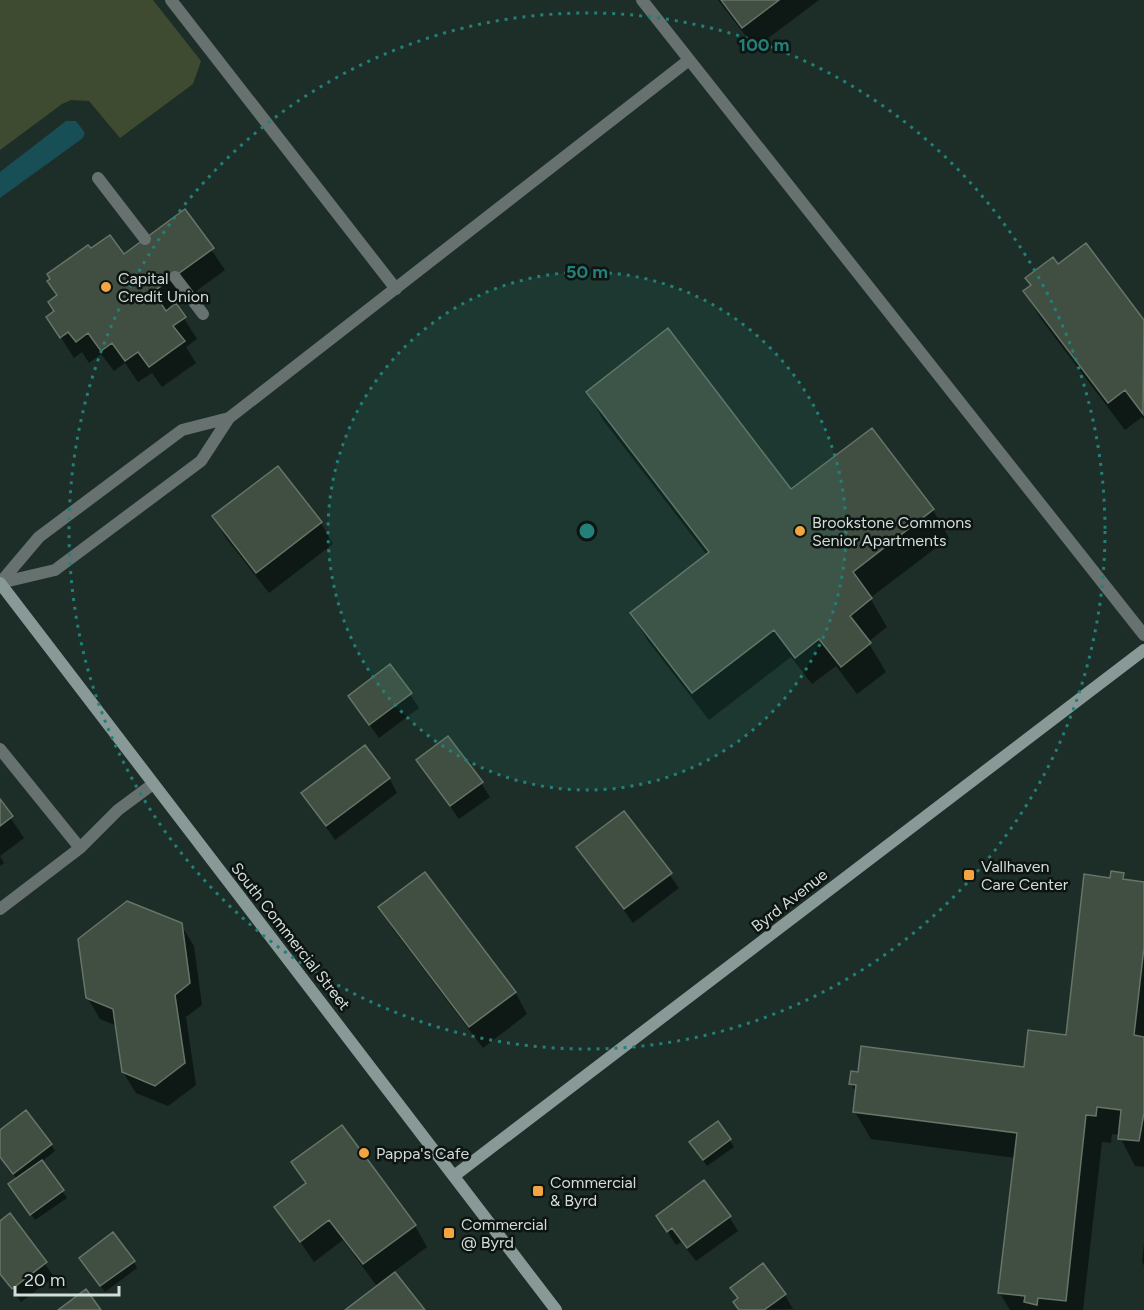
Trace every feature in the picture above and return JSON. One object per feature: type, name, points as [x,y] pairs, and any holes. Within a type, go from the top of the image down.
[{"type":"main road","name":"South Commercial Street","points":[[0,583],[556,1310]]},
{"type":"main road","name":"Byrd Avenue","points":[[454,1176],[1144,650]]},
{"type":"lane","points":[[171,0],[396,289]]},
{"type":"lane","points":[[642,0],[1144,635]]},
{"type":"lane","points":[[229,418],[182,430],[39,537],[0,583],[56,570],[201,461],[229,418],[689,60]]},
{"type":"lane","points":[[98,178],[145,238]]},
{"type":"lane","points":[[175,277],[203,314]]},
{"type":"lane","points":[[0,749],[80,848]]},
{"type":"lane","points":[[0,909],[80,848],[117,810],[153,784]]},
{"type":"green space","points":[[0,0],[153,0],[201,61],[193,84],[120,138],[89,101],[71,100],[62,104],[0,150]]},
{"type":"water","points":[[66,121],[76,121],[85,133],[83,138],[0,198],[0,172]]},
{"type":"building","points":[[721,0],[779,0],[742,28]]},
{"type":"building","name":"Capital Credit Union","points":[[185,209],[214,248],[153,292],[166,311],[176,303],[186,317],[173,326],[185,341],[149,367],[138,352],[125,361],[112,343],[101,351],[88,333],[76,342],[68,332],[60,338],[46,317],[54,311],[48,302],[57,295],[47,281],[50,279],[47,274],[88,245],[91,248],[110,235],[124,254]]},
{"type":"building","points":[[1086,243],[1144,320],[1143,414],[1125,390],[1108,403],[1023,291],[1031,285],[1025,278],[1053,257],[1058,264]]},
{"type":"building","name":"Brookstone Commons Senior Apartments","points":[[668,328],[791,489],[872,428],[934,509],[853,572],[872,598],[850,616],[871,643],[841,667],[819,639],[795,658],[774,630],[692,693],[630,613],[709,552],[586,392]]},
{"type":"building","points":[[278,466],[322,522],[256,573],[212,516]]},
{"type":"building","points":[[390,664],[412,693],[369,725],[348,696]]},
{"type":"building","points":[[448,736],[483,782],[450,806],[416,760]]},
{"type":"building","points":[[365,745],[390,778],[326,826],[301,793]]},
{"type":"building","points":[[0,799],[13,816],[0,826]]},
{"type":"building","points":[[624,811],[672,873],[624,909],[576,847]]},
{"type":"building","points":[[1111,871],[1124,873],[1123,879],[1144,882],[1144,947],[1134,1035],[1144,1037],[1144,1113],[1139,1141],[1118,1139],[1121,1110],[1097,1107],[1096,1116],[1086,1115],[1066,1301],[1038,1298],[1037,1305],[1024,1302],[1025,1296],[998,1293],[1017,1133],[853,1112],[856,1085],[849,1084],[851,1071],[858,1072],[861,1046],[1024,1067],[1028,1030],[1066,1035],[1084,874],[1110,878]]},
{"type":"building","points":[[425,872],[516,992],[469,1027],[378,907]]},
{"type":"building","points":[[127,901],[182,923],[190,983],[175,995],[185,1063],[155,1086],[122,1072],[113,1009],[86,998],[78,939]]},
{"type":"building","points":[[26,1110],[52,1144],[13,1174],[0,1157],[0,1130]]},
{"type":"building","points":[[718,1121],[731,1139],[703,1160],[689,1142]]},
{"type":"building","points":[[342,1125],[416,1225],[363,1264],[329,1220],[300,1242],[274,1207],[306,1183],[291,1162]]},
{"type":"building","points":[[42,1160],[64,1190],[30,1215],[8,1184]]},
{"type":"building","points":[[704,1180],[731,1216],[687,1248],[672,1228],[667,1232],[656,1216]]},
{"type":"building","points":[[10,1213],[47,1262],[12,1289],[0,1274],[0,1221]]},
{"type":"building","points":[[113,1232],[135,1261],[100,1286],[79,1258]]},
{"type":"building","points":[[763,1263],[786,1294],[764,1310],[739,1310],[733,1302],[738,1298],[730,1288]]},
{"type":"building","points":[[395,1272],[425,1310],[345,1310]]},
{"type":"building","points":[[86,1289],[101,1310],[58,1310]]},
{"type":"place","name":"Capital Credit Union","points":[[106,287]]},
{"type":"place","name":"Brookstone Commons Senior Apartments","points":[[800,531]]},
{"type":"place","name":"Vallhaven Care Center","points":[[969,875]]},
{"type":"place","name":"Pappa's Cafe","points":[[364,1153]]},
{"type":"place","name":"Commercial & Byrd","points":[[538,1191]]},
{"type":"place","name":"Commercial @ Byrd","points":[[449,1233]]}]
